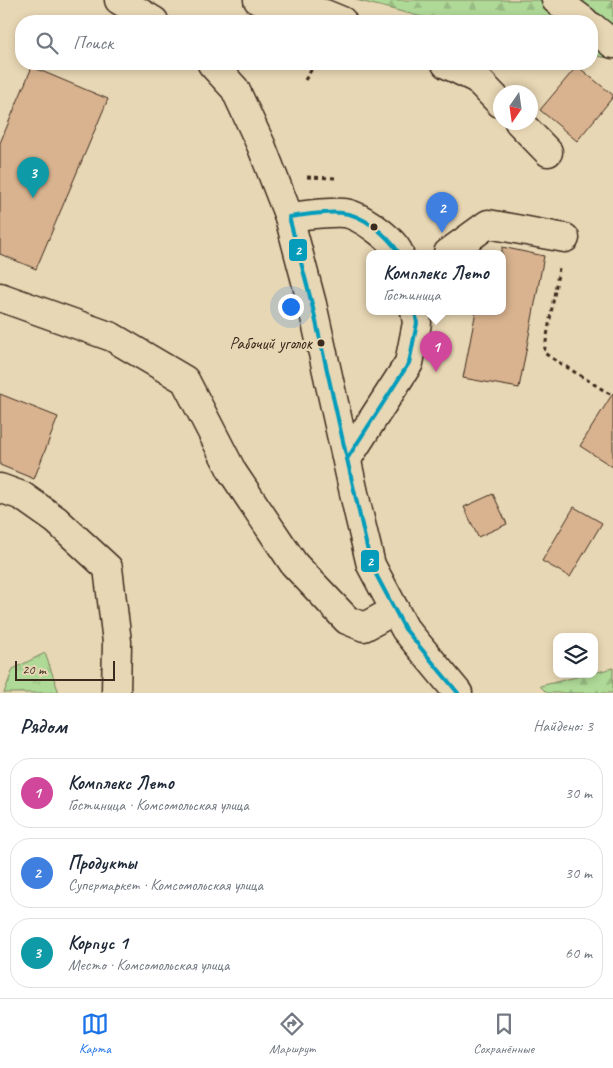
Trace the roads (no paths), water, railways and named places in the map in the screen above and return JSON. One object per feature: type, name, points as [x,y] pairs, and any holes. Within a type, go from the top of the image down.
[{"type":"main road","points":[[119,0],[144,15]]},
{"type":"main road","points":[[258,0],[327,15]]},
{"type":"main road","points":[[556,0],[576,15]]},
{"type":"main road","points":[[598,32],[613,44]]},
{"type":"main road","points":[[218,70],[236,89],[261,145],[289,216],[312,304],[358,511],[372,564],[405,629],[458,693]]},
{"type":"main road","points":[[458,70],[477,79],[493,96]]},
{"type":"main road","points":[[527,130],[548,152]]},
{"type":"main road","points":[[289,216],[345,213],[375,227],[398,250]]},
{"type":"main road","points":[[452,250],[488,224],[565,238]]},
{"type":"main road","points":[[0,297],[112,337],[185,380],[233,473],[294,564],[347,620],[364,627],[395,610]]},
{"type":"main road","points":[[347,459],[409,363],[417,323],[416,315]]},
{"type":"main road","points":[[0,488],[22,496],[56,520],[108,568],[117,642],[116,693]]},
{"type":"place","name":"Корпус 1","points":[[33,198]]},
{"type":"place","name":"Продукты","points":[[442,233]]},
{"type":"place","name":"Рабочий уголок","points":[[321,343]]},
{"type":"place","name":"Комплекс Лето","points":[[436,372]]}]
